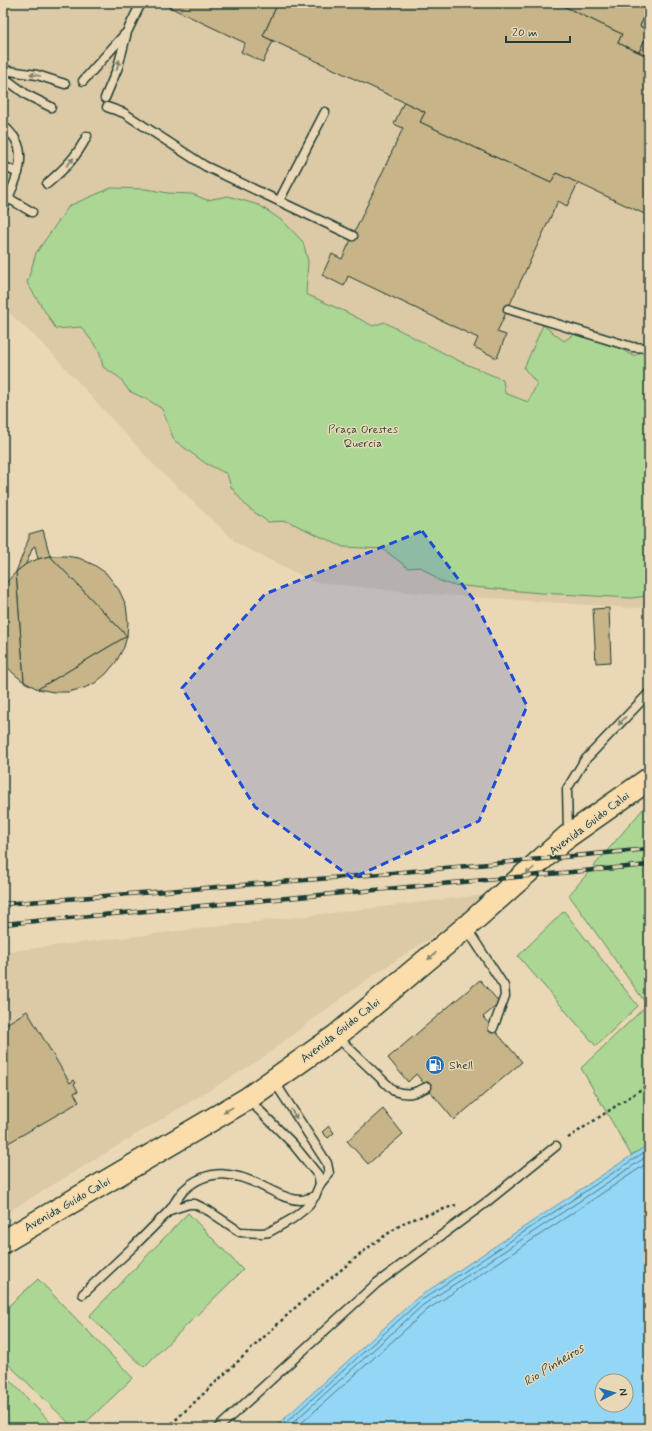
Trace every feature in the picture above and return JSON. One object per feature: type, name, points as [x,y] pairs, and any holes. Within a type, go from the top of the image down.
[{"type":"highway","name":"Avenida Guido Caloi","points":[[3,1242],[247,1099],[274,1081],[336,1036],[466,927],[568,836],[649,779]]},
{"type":"lane","points":[[105,98],[118,68],[127,32],[141,3]]},
{"type":"lane","points":[[83,81],[127,32]]},
{"type":"lane","points":[[3,70],[36,75],[65,84]]},
{"type":"lane","points":[[3,77],[27,95],[51,107]]},
{"type":"lane","points":[[107,107],[124,113],[205,166],[353,236]]},
{"type":"lane","points":[[279,201],[325,112]]},
{"type":"lane","points":[[3,126],[8,128],[17,141],[21,155],[18,173],[3,208]]},
{"type":"lane","points":[[46,184],[69,164],[80,150],[87,136]]},
{"type":"lane","points":[[3,166],[18,173]]},
{"type":"lane","points":[[8,198],[32,212]]},
{"type":"lane","points":[[508,309],[632,347],[649,348]]},
{"type":"lane","points":[[568,836],[567,789],[584,761],[649,693]]},
{"type":"lane","points":[[466,927],[504,986],[505,996],[493,1028]]},
{"type":"lane","points":[[336,1036],[394,1091],[404,1094],[414,1093],[427,1087]]},
{"type":"lane","points":[[170,1210],[195,1204],[209,1211],[240,1232],[262,1233],[269,1232],[292,1219],[306,1208],[315,1196],[320,1184],[329,1173],[327,1163],[274,1081]]},
{"type":"lane","points":[[247,1099],[293,1144],[318,1175],[320,1184]]},
{"type":"lane","points":[[218,1428],[377,1283],[488,1201],[556,1146]]},
{"type":"lane","points":[[83,1294],[170,1210],[184,1190],[198,1179],[215,1174],[233,1174],[250,1180],[287,1198],[301,1200],[315,1196]]},
{"type":"highlighted area","points":[[422,531],[474,600],[527,706],[479,821],[352,878],[255,807],[182,688],[265,594]]},
{"type":"shaded area","points":[[3,3],[649,3],[649,607],[632,608],[417,593],[314,582],[238,544],[155,466],[46,347],[3,307]]},
{"type":"shaded area","points":[[499,893],[372,976],[261,1059],[3,1215],[3,952]]},
{"type":"green space","name":"Praça Orestes Quercia","points":[[111,188],[146,189],[168,193],[192,194],[207,200],[228,196],[259,205],[284,222],[303,242],[308,261],[306,294],[373,326],[384,322],[457,360],[503,380],[505,393],[528,402],[537,384],[524,368],[543,325],[564,341],[584,327],[633,356],[649,348],[649,596],[631,598],[541,593],[451,585],[438,580],[421,567],[408,568],[383,549],[343,547],[287,521],[268,522],[247,507],[231,487],[227,474],[205,463],[174,440],[162,409],[150,401],[129,391],[120,378],[103,367],[99,350],[81,327],[56,329],[27,283],[36,253],[69,206]]},
{"type":"green space","points":[[649,802],[649,1145],[631,1155],[581,1068],[647,1005],[569,895]]},
{"type":"green space","points":[[564,911],[638,1006],[596,1046],[518,956]]},
{"type":"green space","points":[[188,1213],[243,1270],[144,1367],[89,1316]]},
{"type":"green space","points":[[38,1279],[133,1378],[80,1428],[74,1428],[3,1359],[3,1311]]},
{"type":"green space","points":[[3,1373],[56,1428],[3,1428]]},
{"type":"water","name":"Rio Pinheiros","points":[[649,1144],[649,1428],[274,1428],[417,1298]]},
{"type":"building","points":[[161,3],[278,3],[263,36],[273,41],[263,62],[241,52],[245,43]]},
{"type":"building","points":[[278,3],[557,3],[622,34],[618,43],[649,57],[649,216],[556,173],[551,183],[420,122],[425,112],[263,36]]},
{"type":"building","points":[[557,3],[649,3],[649,8],[640,26],[649,31],[639,52],[618,43],[622,34]]},
{"type":"building","points":[[649,8],[649,31],[640,26]]},
{"type":"building","points":[[649,31],[649,57],[639,52]]},
{"type":"building","points":[[404,102],[425,112],[420,122],[551,183],[556,173],[578,183],[567,206],[558,201],[497,332],[506,335],[497,358],[474,347],[478,338],[348,276],[344,286],[322,275],[332,254],[342,259],[403,128],[394,124]]},
{"type":"building","points":[[43,530],[50,556],[38,559],[35,546],[33,547],[26,564],[16,572],[29,538],[29,534]]},
{"type":"building","points":[[50,556],[127,636],[38,689],[24,682],[16,572],[26,564]]},
{"type":"building","points":[[50,556],[79,558],[106,573],[119,590],[126,605],[128,622],[127,636]]},
{"type":"building","points":[[16,572],[24,682],[3,662],[3,586]]},
{"type":"building","points":[[609,608],[611,662],[596,663],[593,609]]},
{"type":"building","points":[[127,636],[124,647],[116,662],[106,674],[95,683],[84,688],[68,692],[54,692],[38,689]]},
{"type":"building","points":[[480,980],[500,1003],[483,1017],[522,1062],[454,1120],[416,1074],[408,1082],[388,1058]]},
{"type":"building","points":[[27,1011],[70,1083],[74,1080],[76,1083],[74,1084],[78,1091],[74,1093],[79,1102],[3,1146],[3,1026]]},
{"type":"building","points":[[383,1109],[403,1134],[368,1164],[347,1141]]},
{"type":"building","points":[[329,1126],[334,1133],[328,1138],[322,1132]]},
{"type":"railway","points":[[3,904],[381,874],[649,849]]},
{"type":"railway","points":[[3,924],[649,865]]},
{"type":"place","name":"Shell","points":[[435,1065]]}]
